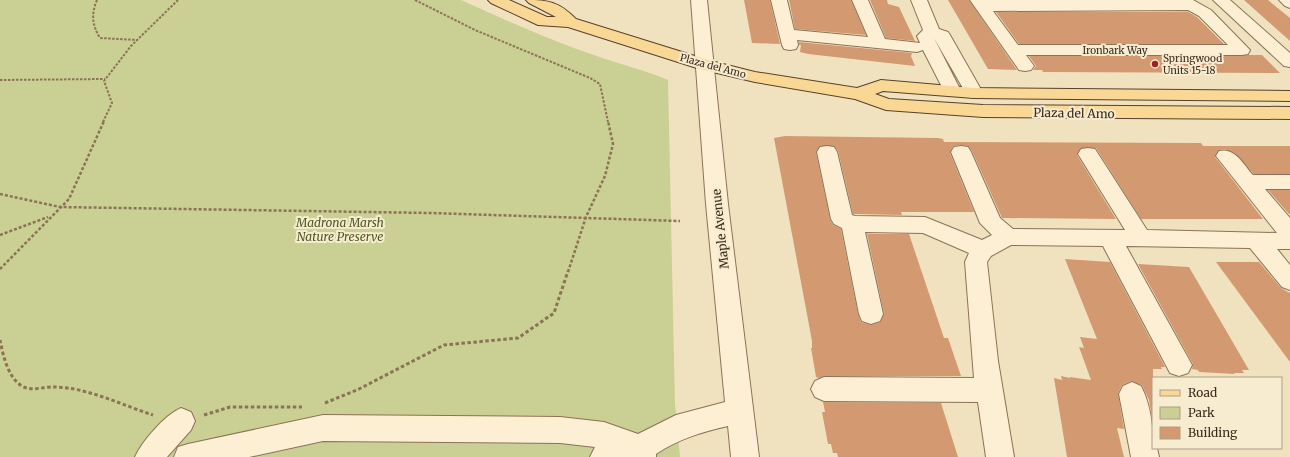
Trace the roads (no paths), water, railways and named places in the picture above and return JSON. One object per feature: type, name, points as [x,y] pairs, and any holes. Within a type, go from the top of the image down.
[{"type":"main road","name":"Plaza del Amo","points":[[496,0],[544,22],[570,22],[706,65],[755,77],[859,94],[886,104],[983,111],[1290,113]]},
{"type":"main road","name":"Plaza del Amo","points":[[534,0],[559,11],[570,22]]},
{"type":"main road","name":"Plaza del Amo","points":[[859,94],[881,85],[974,93],[1290,96]]},
{"type":"main road","points":[[952,91],[961,110]]},
{"type":"main road","points":[[974,93],[983,111]]},
{"type":"street","name":"Maple Avenue","points":[[699,0],[706,65],[717,204],[745,457]]},
{"type":"street","points":[[779,0],[788,40],[879,43],[917,47]]},
{"type":"street","points":[[860,0],[879,43]]},
{"type":"street","points":[[919,0],[937,33],[952,54],[974,93]]},
{"type":"street","points":[[1221,0],[1290,62]]},
{"type":"street","points":[[1287,0],[1290,3]]},
{"type":"street","points":[[980,3],[1187,3]]},
{"type":"street","points":[[980,3],[1025,66]]},
{"type":"street","name":"Ironbark Way","points":[[1013,50],[1242,50],[1205,12],[1187,3]]},
{"type":"street","points":[[937,33],[925,36],[952,91]]},
{"type":"street","points":[[934,54],[952,54]]},
{"type":"street","points":[[827,152],[842,219],[852,224],[925,226],[966,241],[982,250]]},
{"type":"street","points":[[961,152],[991,223],[1008,237]]},
{"type":"street","points":[[1088,154],[1141,238]]},
{"type":"street","points":[[1226,156],[1290,233]]},
{"type":"street","points":[[1247,182],[1290,182]]},
{"type":"street","points":[[852,224],[871,314]]},
{"type":"street","points":[[1000,457],[985,361],[976,262],[982,250],[1008,237],[1290,241]]},
{"type":"street","points":[[1110,238],[1179,365]]},
{"type":"street","points":[[1257,241],[1290,281]]},
{"type":"street","points":[[824,389],[990,390]]},
{"type":"street","points":[[1132,394],[1145,457]]},
{"type":"street","points":[[604,457],[641,452],[660,434],[686,423],[739,411]]},
{"type":"street","points":[[149,457],[181,421]]},
{"type":"street","points":[[188,457],[323,428],[560,430],[604,435],[641,452]]},
{"type":"place","name":"Springwood Units 15-18","points":[[1155,64]]},
{"type":"park label","name":"Madrona Marsh Nature Preserve","points":[[340,229]]}]
